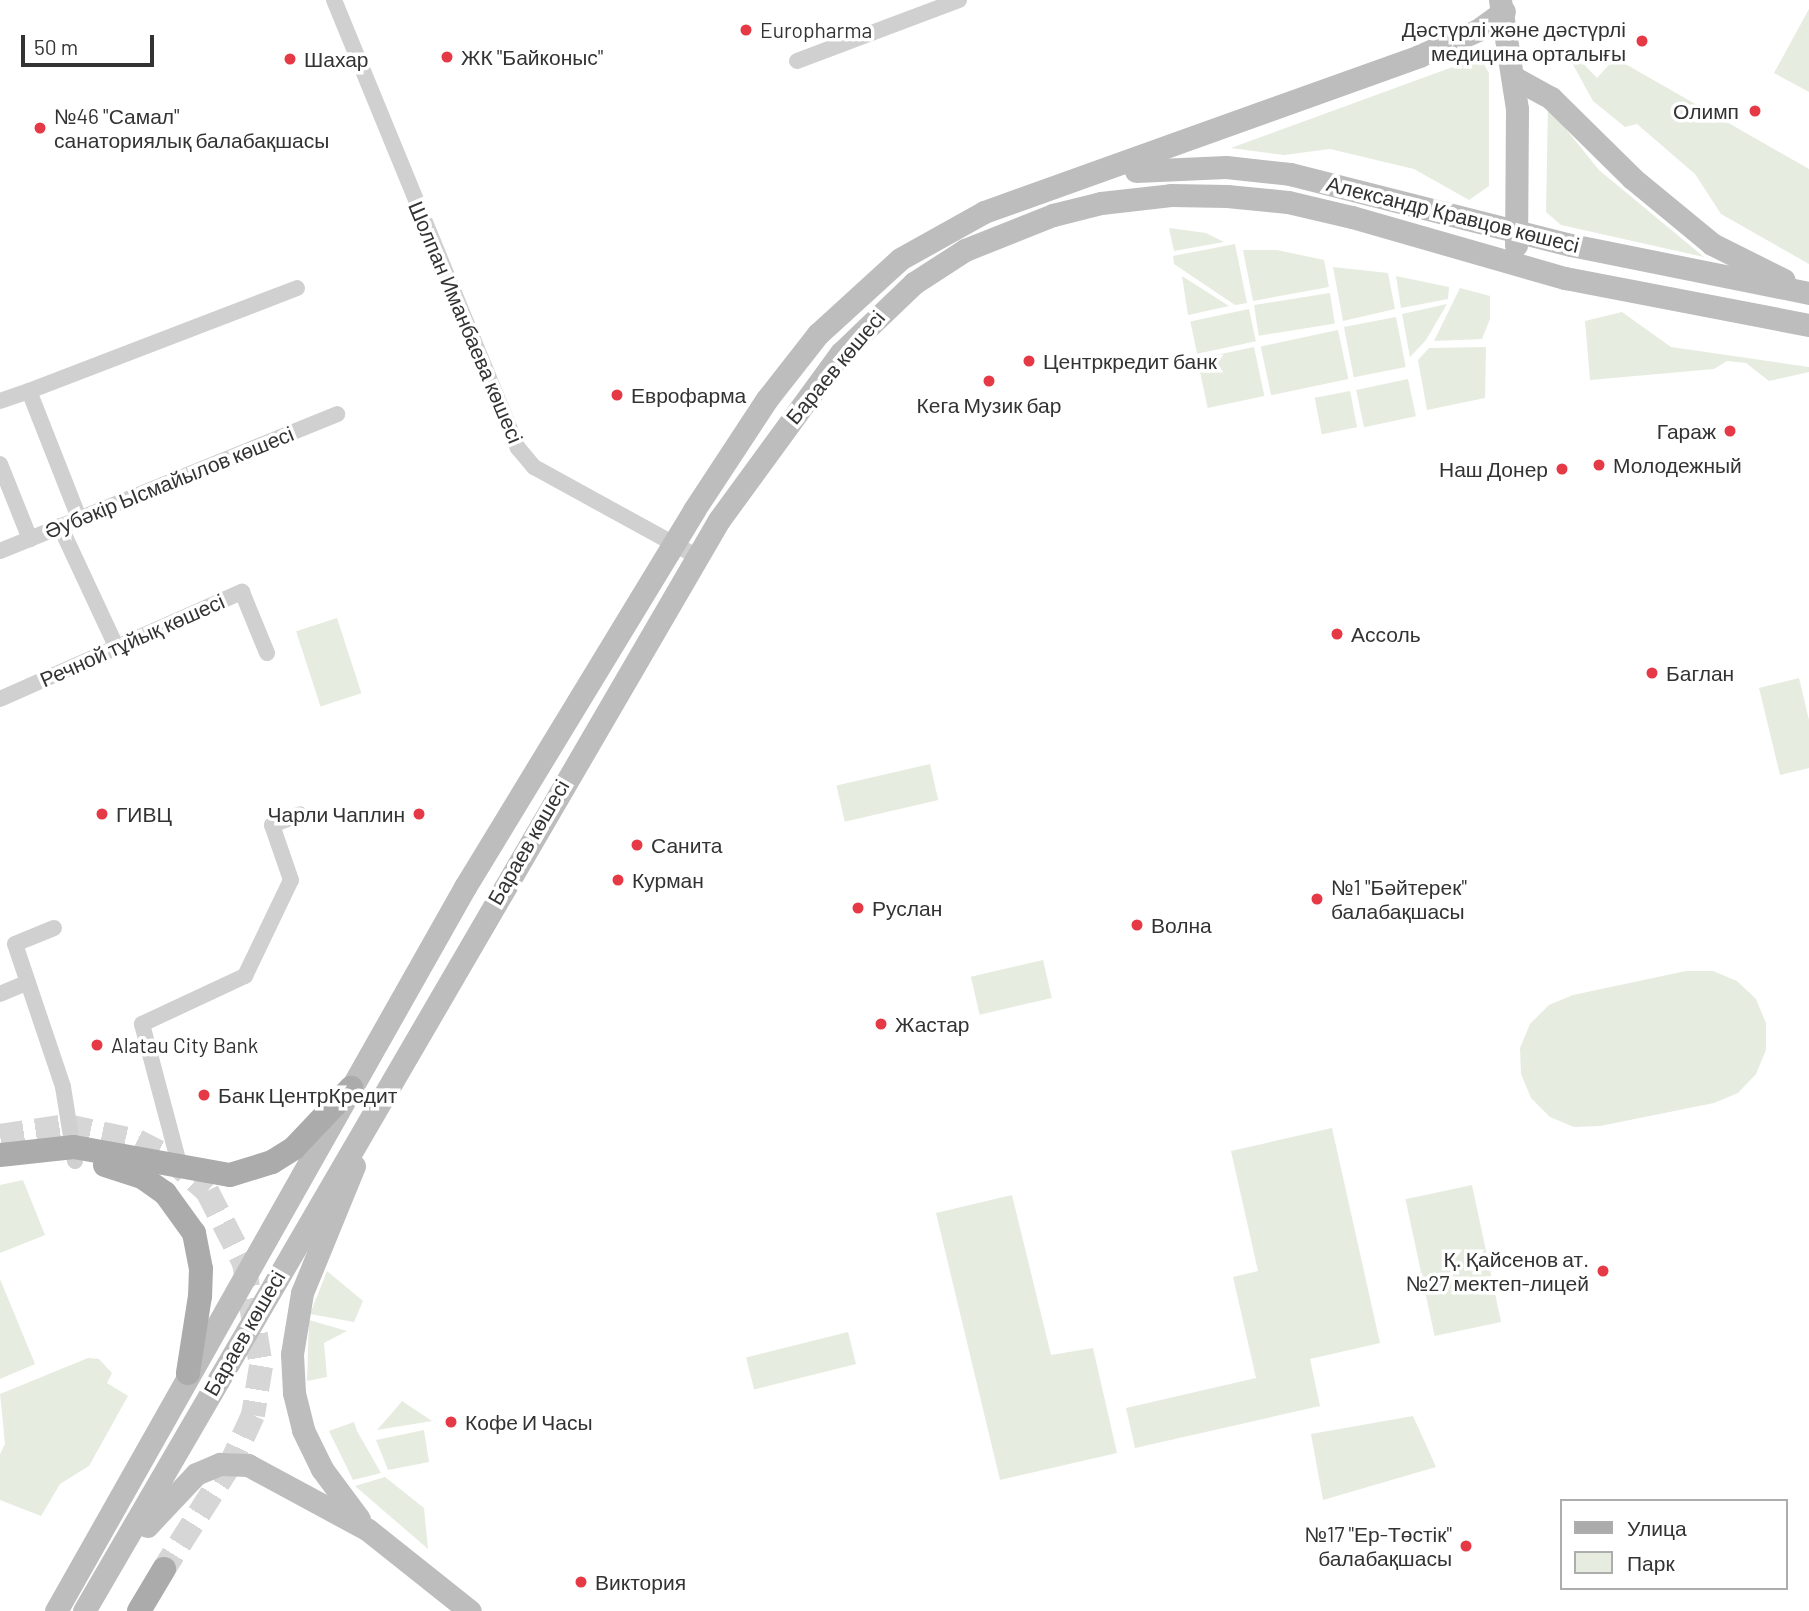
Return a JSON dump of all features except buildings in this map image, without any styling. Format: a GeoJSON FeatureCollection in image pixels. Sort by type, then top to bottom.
{"type":"FeatureCollection","features":[{"type":"Feature","properties":{"kind":"main road"},"geometry":{"type":"LineString","coordinates":[[1502,5],[1513,77],[1518,158],[1516,262]]}},
{"type":"Feature","properties":{"kind":"main road"},"geometry":{"type":"LineString","coordinates":[[1094,176],[1419,57],[1478,30],[1502,5]]}},
{"type":"Feature","properties":{"kind":"main road"},"geometry":{"type":"LineString","coordinates":[[1513,77],[1551,98],[1632,178],[1712,244],[1809,293]]}},
{"type":"Feature","properties":{"kind":"main road","name":"Александр Кравцов көшесі"},"geometry":{"type":"LineString","coordinates":[[1094,176],[1170,167],[1290,174],[1515,230],[1809,293]]}},
{"type":"Feature","properties":{"kind":"main road","name":"Бараев көшесі"},"geometry":{"type":"LineString","coordinates":[[56,1611],[428,951],[675,543],[726,461],[794,362],[876,278],[926,243],[984,212],[1094,176]]}},
{"type":"Feature","properties":{"kind":"main road","name":"Александр Кравцов көшесі"},"geometry":{"type":"LineString","coordinates":[[1101,202],[1171,195],[1288,202],[1516,262],[1565,278],[1809,325]]}},
{"type":"Feature","properties":{"kind":"main road","name":"Бараев көшесі"},"geometry":{"type":"LineString","coordinates":[[86,1607],[454,968],[748,474],[841,353],[904,291],[995,237],[1101,202]]}},
{"type":"Feature","properties":{"kind":"main road"},"geometry":{"type":"LineString","coordinates":[[428,951],[454,968]]}},
{"type":"Feature","properties":{"kind":"main road"},"geometry":{"type":"LineString","coordinates":[[368,1530],[336,1492],[309,1444],[297,1410],[292,1354],[297,1312],[308,1274],[390,1080]]}},
{"type":"Feature","properties":{"kind":"main road"},"geometry":{"type":"LineString","coordinates":[[0,1155],[74,1154],[230,1175],[272,1162],[293,1148],[351,1088]]}},
{"type":"Feature","properties":{"kind":"main road"},"geometry":{"type":"LineString","coordinates":[[0,1170],[74,1154],[142,1177],[165,1193],[186,1218],[201,1269],[188,1373]]}},
{"type":"Feature","properties":{"kind":"main road"},"geometry":{"type":"LineString","coordinates":[[86,1607],[164,1503],[196,1474],[220,1464],[259,1469],[368,1530],[470,1611]]}},
{"type":"Feature","properties":{"kind":"main road"},"geometry":{"type":"LineString","coordinates":[[139,1611],[164,1569]]}},
{"type":"Feature","properties":{"kind":"street","name":"Шолпан Иманбаева көшесі"},"geometry":{"type":"LineString","coordinates":[[334,0],[518,449],[534,467],[698,557]]}},
{"type":"Feature","properties":{"kind":"street"},"geometry":{"type":"LineString","coordinates":[[797,61],[959,0]]}},
{"type":"Feature","properties":{"kind":"street"},"geometry":{"type":"LineString","coordinates":[[0,401],[296,288]]}},
{"type":"Feature","properties":{"kind":"street"},"geometry":{"type":"LineString","coordinates":[[29,391],[79,518]]}},
{"type":"Feature","properties":{"kind":"street","name":"Әубәкір Ысмайылов көшесі"},"geometry":{"type":"LineString","coordinates":[[0,551],[337,415]]}},
{"type":"Feature","properties":{"kind":"street"},"geometry":{"type":"LineString","coordinates":[[726,461],[748,474]]}},
{"type":"Feature","properties":{"kind":"street"},"geometry":{"type":"LineString","coordinates":[[0,464],[30,538]]}},
{"type":"Feature","properties":{"kind":"street"},"geometry":{"type":"LineString","coordinates":[[60,526],[116,646]]}},
{"type":"Feature","properties":{"kind":"street","name":"Речной тұйық көшесі"},"geometry":{"type":"LineString","coordinates":[[0,698],[242,592],[267,653]]}},
{"type":"Feature","properties":{"kind":"street"},"geometry":{"type":"LineString","coordinates":[[180,1167],[142,1024],[245,976],[291,880],[272,825],[300,814]]}},
{"type":"Feature","properties":{"kind":"street"},"geometry":{"type":"LineString","coordinates":[[54,928],[15,944],[63,1087],[74,1154]]}},
{"type":"Feature","properties":{"kind":"street"},"geometry":{"type":"LineString","coordinates":[[0,995],[28,982]]}},
{"type":"Feature","properties":{"kind":"green space"},"geometry":{"type":"Polygon","coordinates":[[[1809,9],[1809,92],[1774,73],[1809,9]]]}},
{"type":"Feature","properties":{"kind":"green space"},"geometry":{"type":"Polygon","coordinates":[[[1576,56],[1597,78],[1615,58],[1809,169],[1809,264],[1721,214],[1695,174],[1637,124],[1625,127],[1593,101],[1571,61],[1576,56]]]}},
{"type":"Feature","properties":{"kind":"green space"},"geometry":{"type":"Polygon","coordinates":[[[1480,57],[1489,73],[1489,186],[1469,200],[1414,169],[1330,149],[1284,155],[1231,148],[1480,57]]]}},
{"type":"Feature","properties":{"kind":"green space"},"geometry":{"type":"Polygon","coordinates":[[[1548,107],[1599,170],[1704,257],[1561,225],[1546,212],[1548,107]]]}},
{"type":"Feature","properties":{"kind":"green space"},"geometry":{"type":"Polygon","coordinates":[[[1169,228],[1206,233],[1224,242],[1174,251],[1169,228]]]}},
{"type":"Feature","properties":{"kind":"green space"},"geometry":{"type":"Polygon","coordinates":[[[1235,244],[1247,303],[1235,305],[1174,264],[1173,256],[1235,244]]]}},
{"type":"Feature","properties":{"kind":"green space"},"geometry":{"type":"Polygon","coordinates":[[[1243,250],[1277,250],[1324,260],[1329,287],[1253,301],[1243,250]]]}},
{"type":"Feature","properties":{"kind":"green space"},"geometry":{"type":"Polygon","coordinates":[[[1333,267],[1388,273],[1395,309],[1343,321],[1333,267]]]}},
{"type":"Feature","properties":{"kind":"green space"},"geometry":{"type":"Polygon","coordinates":[[[1182,276],[1229,306],[1188,315],[1182,276]]]}},
{"type":"Feature","properties":{"kind":"green space"},"geometry":{"type":"Polygon","coordinates":[[[1396,276],[1449,287],[1448,299],[1401,308],[1396,276]]]}},
{"type":"Feature","properties":{"kind":"green space"},"geometry":{"type":"Polygon","coordinates":[[[1460,288],[1490,296],[1490,319],[1482,339],[1434,341],[1460,288]]]}},
{"type":"Feature","properties":{"kind":"green space"},"geometry":{"type":"Polygon","coordinates":[[[1330,293],[1335,324],[1259,336],[1254,305],[1330,293]]]}},
{"type":"Feature","properties":{"kind":"green space"},"geometry":{"type":"Polygon","coordinates":[[[1447,304],[1426,340],[1410,357],[1402,314],[1447,304]]]}},
{"type":"Feature","properties":{"kind":"green space"},"geometry":{"type":"Polygon","coordinates":[[[1249,309],[1256,341],[1197,354],[1190,321],[1249,309]]]}},
{"type":"Feature","properties":{"kind":"green space"},"geometry":{"type":"Polygon","coordinates":[[[1622,312],[1671,347],[1809,367],[1809,372],[1769,381],[1746,363],[1727,361],[1714,369],[1590,380],[1585,321],[1622,312]]]}},
{"type":"Feature","properties":{"kind":"green space"},"geometry":{"type":"Polygon","coordinates":[[[1396,317],[1406,367],[1354,377],[1344,327],[1396,317]]]}},
{"type":"Feature","properties":{"kind":"green space"},"geometry":{"type":"Polygon","coordinates":[[[1338,330],[1348,379],[1271,395],[1261,346],[1338,330]]]}},
{"type":"Feature","properties":{"kind":"green space"},"geometry":{"type":"Polygon","coordinates":[[[1254,347],[1264,396],[1208,408],[1197,359],[1254,347]]]}},
{"type":"Feature","properties":{"kind":"green space"},"geometry":{"type":"Polygon","coordinates":[[[1486,347],[1485,398],[1427,410],[1418,360],[1429,348],[1486,347]]]}},
{"type":"Feature","properties":{"kind":"green space"},"geometry":{"type":"Polygon","coordinates":[[[1408,379],[1416,416],[1364,427],[1356,390],[1408,379]]]}},
{"type":"Feature","properties":{"kind":"green space"},"geometry":{"type":"Polygon","coordinates":[[[1350,391],[1357,427],[1322,434],[1315,398],[1350,391]]]}},
{"type":"Feature","properties":{"kind":"green space"},"geometry":{"type":"Polygon","coordinates":[[[337,618],[361,693],[321,706],[296,631],[337,618]]]}},
{"type":"Feature","properties":{"kind":"green space"},"geometry":{"type":"Polygon","coordinates":[[[1799,678],[1809,720],[1809,768],[1780,775],[1759,688],[1799,678]]]}},
{"type":"Feature","properties":{"kind":"green space"},"geometry":{"type":"Polygon","coordinates":[[[930,764],[938,800],[845,822],[836,786],[930,764]]]}},
{"type":"Feature","properties":{"kind":"green space"},"geometry":{"type":"Polygon","coordinates":[[[1043,960],[1052,998],[980,1015],[971,977],[1043,960]]]}},
{"type":"Feature","properties":{"kind":"green space"},"geometry":{"type":"Polygon","coordinates":[[[1686,971],[1713,971],[1737,981],[1756,999],[1766,1023],[1766,1050],[1756,1074],[1738,1093],[1714,1103],[1600,1126],[1574,1127],[1550,1117],[1531,1098],[1521,1074],[1520,1048],[1530,1024],[1549,1005],[1573,995],[1686,971]]]}},
{"type":"Feature","properties":{"kind":"green space"},"geometry":{"type":"Polygon","coordinates":[[[1332,1128],[1380,1343],[1310,1359],[1320,1406],[1135,1448],[1126,1408],[1256,1378],[1233,1277],[1258,1271],[1231,1151],[1332,1128]]]}},
{"type":"Feature","properties":{"kind":"green space"},"geometry":{"type":"Polygon","coordinates":[[[23,1180],[45,1235],[0,1253],[0,1185],[23,1180]]]}},
{"type":"Feature","properties":{"kind":"green space"},"geometry":{"type":"Polygon","coordinates":[[[1472,1185],[1501,1322],[1435,1336],[1405,1199],[1472,1185]]]}},
{"type":"Feature","properties":{"kind":"green space"},"geometry":{"type":"Polygon","coordinates":[[[1012,1195],[1051,1355],[1093,1348],[1117,1453],[1000,1480],[936,1213],[1012,1195]]]}},
{"type":"Feature","properties":{"kind":"green space"},"geometry":{"type":"Polygon","coordinates":[[[327,1271],[363,1301],[354,1322],[310,1314],[327,1271]]]}},
{"type":"Feature","properties":{"kind":"green space"},"geometry":{"type":"Polygon","coordinates":[[[0,1279],[35,1364],[0,1379],[0,1279]]]}},
{"type":"Feature","properties":{"kind":"green space"},"geometry":{"type":"Polygon","coordinates":[[[309,1320],[347,1331],[324,1343],[327,1377],[307,1381],[309,1320]]]}},
{"type":"Feature","properties":{"kind":"green space"},"geometry":{"type":"Polygon","coordinates":[[[848,1332],[856,1364],[754,1389],[746,1357],[848,1332]]]}},
{"type":"Feature","properties":{"kind":"green space"},"geometry":{"type":"Polygon","coordinates":[[[88,1358],[99,1359],[112,1373],[107,1383],[128,1396],[89,1466],[60,1484],[41,1516],[0,1500],[0,1454],[5,1444],[0,1394],[88,1358]]]}},
{"type":"Feature","properties":{"kind":"green space"},"geometry":{"type":"Polygon","coordinates":[[[402,1401],[432,1421],[377,1430],[392,1413],[402,1401]]]}},
{"type":"Feature","properties":{"kind":"green space"},"geometry":{"type":"Polygon","coordinates":[[[1413,1416],[1436,1467],[1323,1500],[1311,1434],[1413,1416]]]}},
{"type":"Feature","properties":{"kind":"green space"},"geometry":{"type":"Polygon","coordinates":[[[354,1422],[381,1473],[353,1480],[329,1431],[354,1422]]]}},
{"type":"Feature","properties":{"kind":"green space"},"geometry":{"type":"Polygon","coordinates":[[[424,1430],[429,1462],[388,1470],[376,1440],[424,1430]]]}},
{"type":"Feature","properties":{"kind":"green space"},"geometry":{"type":"Polygon","coordinates":[[[385,1477],[424,1508],[428,1549],[355,1486],[385,1477]]]}},
{"type":"Feature","properties":{"kind":"tunnel"},"geometry":{"type":"LineString","coordinates":[[0,1136],[67,1126],[137,1141],[168,1157],[207,1191],[244,1263],[261,1366],[253,1415],[231,1463],[164,1569]]}},
{"type":"Feature","properties":{"kind":"place","name":"Europharma"},"geometry":{"type":"Point","coordinates":[746,30]}},
{"type":"Feature","properties":{"kind":"place","name":"Дәстүрлі және дәстүрлі медицина орталығы"},"geometry":{"type":"Point","coordinates":[1642,41]}},
{"type":"Feature","properties":{"kind":"place","name":"ЖК \"Байконыс\""},"geometry":{"type":"Point","coordinates":[447,57]}},
{"type":"Feature","properties":{"kind":"place","name":"Шахар"},"geometry":{"type":"Point","coordinates":[290,59]}},
{"type":"Feature","properties":{"kind":"place","name":"Олимп"},"geometry":{"type":"Point","coordinates":[1755,111]}},
{"type":"Feature","properties":{"kind":"place","name":"№46 \"Самал\" санаториялық балабақшасы"},"geometry":{"type":"Point","coordinates":[40,128]}},
{"type":"Feature","properties":{"kind":"place","name":"Центркредит банк"},"geometry":{"type":"Point","coordinates":[1029,361]}},
{"type":"Feature","properties":{"kind":"place","name":"Кега Музик бар"},"geometry":{"type":"Point","coordinates":[989,381]}},
{"type":"Feature","properties":{"kind":"place","name":"Еврофарма"},"geometry":{"type":"Point","coordinates":[617,395]}},
{"type":"Feature","properties":{"kind":"place","name":"Гараж"},"geometry":{"type":"Point","coordinates":[1730,431]}},
{"type":"Feature","properties":{"kind":"place","name":"Молодежный"},"geometry":{"type":"Point","coordinates":[1599,465]}},
{"type":"Feature","properties":{"kind":"place","name":"Наш Донер"},"geometry":{"type":"Point","coordinates":[1562,469]}},
{"type":"Feature","properties":{"kind":"place","name":"Ассоль"},"geometry":{"type":"Point","coordinates":[1337,634]}},
{"type":"Feature","properties":{"kind":"place","name":"Баглан"},"geometry":{"type":"Point","coordinates":[1652,673]}},
{"type":"Feature","properties":{"kind":"place","name":"ГИВЦ"},"geometry":{"type":"Point","coordinates":[102,814]}},
{"type":"Feature","properties":{"kind":"place","name":"Чарли Чаплин"},"geometry":{"type":"Point","coordinates":[419,814]}},
{"type":"Feature","properties":{"kind":"place","name":"Санита"},"geometry":{"type":"Point","coordinates":[637,845]}},
{"type":"Feature","properties":{"kind":"place","name":"Курман"},"geometry":{"type":"Point","coordinates":[618,880]}},
{"type":"Feature","properties":{"kind":"place","name":"№1 \"Бәйтерек\" балабақшасы"},"geometry":{"type":"Point","coordinates":[1317,899]}},
{"type":"Feature","properties":{"kind":"place","name":"Руслан"},"geometry":{"type":"Point","coordinates":[858,908]}},
{"type":"Feature","properties":{"kind":"place","name":"Волна"},"geometry":{"type":"Point","coordinates":[1137,925]}},
{"type":"Feature","properties":{"kind":"place","name":"Жастар"},"geometry":{"type":"Point","coordinates":[881,1024]}},
{"type":"Feature","properties":{"kind":"place","name":"Alatau City Bank"},"geometry":{"type":"Point","coordinates":[97,1045]}},
{"type":"Feature","properties":{"kind":"place","name":"Банк ЦентрКредит"},"geometry":{"type":"Point","coordinates":[204,1095]}},
{"type":"Feature","properties":{"kind":"place","name":"Қ. Қайсенов ат. №27 мектеп-лицей"},"geometry":{"type":"Point","coordinates":[1603,1271]}},
{"type":"Feature","properties":{"kind":"place","name":"Кофе И Часы"},"geometry":{"type":"Point","coordinates":[451,1422]}},
{"type":"Feature","properties":{"kind":"place","name":"№17 \"Ер-Төстік\" балабақшасы"},"geometry":{"type":"Point","coordinates":[1466,1546]}},
{"type":"Feature","properties":{"kind":"place","name":"Виктория"},"geometry":{"type":"Point","coordinates":[581,1582]}}]}
